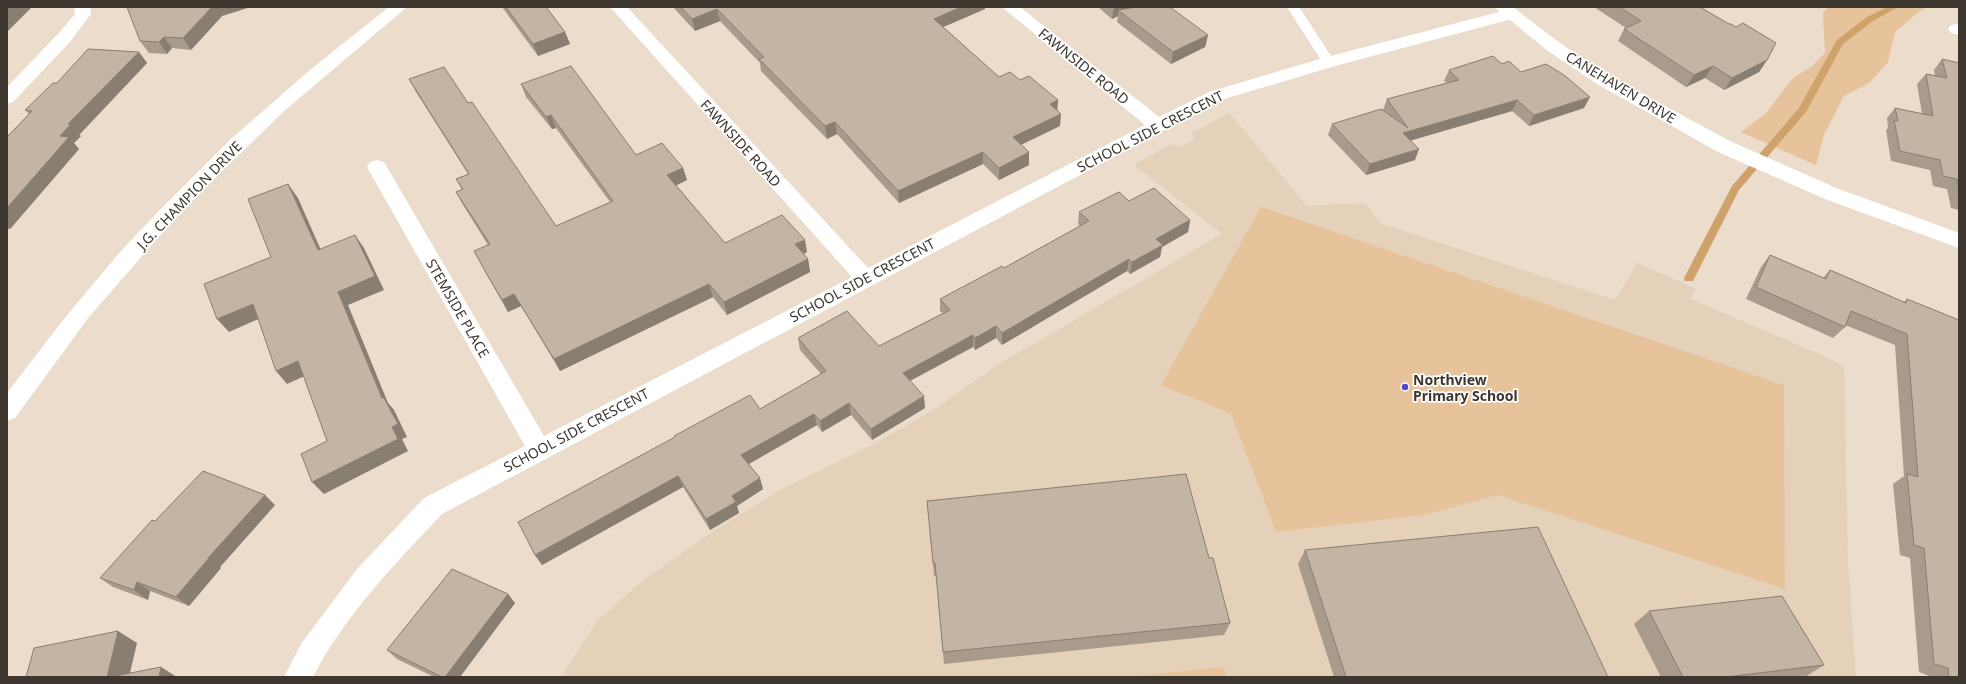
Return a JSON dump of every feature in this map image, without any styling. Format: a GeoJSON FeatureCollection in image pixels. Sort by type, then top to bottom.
{"type":"FeatureCollection","features":[{"type":"Feature","properties":{"kind":"street"},"geometry":{"type":"LineString","coordinates":[[7,98],[63,39],[83,14],[82,7]]}},
{"type":"Feature","properties":{"kind":"street","name":"J.G. CHAMPION DRIVE"},"geometry":{"type":"LineString","coordinates":[[7,411],[92,298],[175,205],[263,120],[347,48],[399,7]]}},
{"type":"Feature","properties":{"kind":"street","name":"FAWNSIDE ROAD"},"geometry":{"type":"LineString","coordinates":[[618,7],[865,278]]}},
{"type":"Feature","properties":{"kind":"street","name":"FAWNSIDE ROAD"},"geometry":{"type":"LineString","coordinates":[[1010,7],[1158,126]]}},
{"type":"Feature","properties":{"kind":"street","name":"SCHOOL SIDE CRESCENT"},"geometry":{"type":"LineString","coordinates":[[298,677],[311,652],[366,577],[433,506],[865,278],[1215,96],[1506,10]]}},
{"type":"Feature","properties":{"kind":"street","name":"CANEHAVEN DRIVE"},"geometry":{"type":"LineString","coordinates":[[1506,10],[1554,47],[1603,80],[1725,147],[1832,194],[1959,241]]}},
{"type":"Feature","properties":{"kind":"street","name":"STEMSIDE PLACE"},"geometry":{"type":"LineString","coordinates":[[377,167],[539,449]]}},
{"type":"Feature","properties":{"kind":"lane"},"geometry":{"type":"LineString","coordinates":[[1293,7],[1329,62]]}},
{"type":"Feature","properties":{"kind":"shaded area"},"geometry":{"type":"Polygon","coordinates":[[[1828,7],[1928,7],[1920,11],[1895,32],[1888,62],[1869,83],[1844,96],[1824,135],[1816,165],[1741,132],[1766,113],[1793,78],[1811,67],[1825,53],[1823,13],[1828,7]]]}},
{"type":"Feature","properties":{"kind":"shaded area","name":"Northview Primary School"},"geometry":{"type":"Polygon","coordinates":[[[1229,113],[1307,206],[1365,203],[1382,224],[1615,300],[1637,263],[1696,289],[1690,299],[1822,355],[1844,367],[1848,559],[1856,677],[561,677],[597,621],[642,581],[715,530],[780,490],[876,443],[938,407],[994,367],[1222,234],[1134,165],[1170,144],[1179,147],[1195,140],[1192,133],[1229,113]]]}},
{"type":"Feature","properties":{"kind":"shaded area"},"geometry":{"type":"Polygon","coordinates":[[[1261,207],[1784,385],[1785,589],[1498,495],[1423,515],[1276,532],[1231,414],[1161,385],[1261,207]]]}},
{"type":"Feature","properties":{"kind":"shaded area"},"geometry":{"type":"Polygon","coordinates":[[[1224,667],[1227,677],[1126,677],[1224,667]]]}},
{"type":"Feature","properties":{"kind":"building"},"geometry":{"type":"Polygon","coordinates":[[[127,7],[212,7],[183,38],[164,37],[159,42],[140,41],[127,7]]]}},
{"type":"Feature","properties":{"kind":"building"},"geometry":{"type":"Polygon","coordinates":[[[506,7],[546,7],[565,32],[533,44],[506,7]]]}},
{"type":"Feature","properties":{"kind":"building"},"geometry":{"type":"Polygon","coordinates":[[[681,7],[961,7],[934,19],[999,77],[1010,72],[1020,80],[1029,76],[1058,100],[1050,104],[1061,114],[1013,137],[1029,152],[999,168],[983,152],[898,191],[835,122],[825,126],[759,59],[764,57],[717,9],[692,19],[681,7]]]}},
{"type":"Feature","properties":{"kind":"building"},"geometry":{"type":"Polygon","coordinates":[[[1136,7],[1170,7],[1208,35],[1173,52],[1118,10],[1136,7]]]}},
{"type":"Feature","properties":{"kind":"building"},"geometry":{"type":"Polygon","coordinates":[[[1620,7],[1700,7],[1736,27],[1743,23],[1776,43],[1767,60],[1732,78],[1713,66],[1694,75],[1624,29],[1641,21],[1620,7]]]}},
{"type":"Feature","properties":{"kind":"building"},"geometry":{"type":"Polygon","coordinates":[[[88,49],[139,52],[68,124],[71,124],[60,136],[69,137],[7,208],[7,137],[32,111],[25,110],[53,83],[57,83],[88,49]]]}},
{"type":"Feature","properties":{"kind":"building"},"geometry":{"type":"Polygon","coordinates":[[[1493,56],[1502,64],[1509,61],[1521,72],[1546,64],[1564,75],[1590,97],[1534,115],[1517,100],[1403,133],[1419,149],[1370,164],[1332,124],[1381,109],[1408,128],[1387,99],[1459,80],[1449,70],[1493,56]]]}},
{"type":"Feature","properties":{"kind":"building"},"geometry":{"type":"Polygon","coordinates":[[[1942,59],[1959,63],[1959,190],[1957,179],[1943,176],[1940,160],[1900,151],[1894,120],[1898,121],[1895,108],[1933,116],[1926,74],[1947,78],[1942,59]]]}},
{"type":"Feature","properties":{"kind":"building"},"geometry":{"type":"Polygon","coordinates":[[[571,66],[636,155],[662,143],[683,168],[667,175],[725,243],[782,215],[805,240],[795,244],[808,259],[724,302],[709,284],[554,359],[514,294],[502,300],[474,251],[490,244],[456,192],[463,189],[456,179],[469,174],[409,79],[444,67],[468,103],[472,102],[556,226],[613,201],[551,115],[546,117],[521,84],[571,66]]]}},
{"type":"Feature","properties":{"kind":"building"},"geometry":{"type":"Polygon","coordinates":[[[288,184],[318,250],[355,235],[375,276],[338,292],[382,398],[384,398],[398,424],[392,427],[398,439],[312,482],[301,454],[327,441],[298,361],[276,371],[253,304],[217,319],[204,284],[271,257],[248,199],[288,184]]]}},
{"type":"Feature","properties":{"kind":"building"},"geometry":{"type":"Polygon","coordinates":[[[1154,188],[1190,220],[1156,239],[1163,245],[1132,262],[1129,259],[1002,333],[996,326],[975,338],[973,335],[903,373],[924,396],[871,429],[849,403],[820,421],[814,414],[741,455],[760,478],[732,496],[736,502],[706,519],[678,476],[535,555],[518,522],[750,395],[760,409],[826,371],[798,338],[847,311],[879,346],[950,310],[940,299],[1002,266],[1004,268],[1089,221],[1079,212],[1119,192],[1129,201],[1154,188]]]}},
{"type":"Feature","properties":{"kind":"building"},"geometry":{"type":"Polygon","coordinates":[[[1770,255],[1826,279],[1830,270],[1906,303],[1907,299],[1959,320],[1959,677],[1949,677],[1948,668],[1934,664],[1924,548],[1914,545],[1907,474],[1918,477],[1907,334],[1851,311],[1845,327],[1756,287],[1770,255]]]}},
{"type":"Feature","properties":{"kind":"building"},"geometry":{"type":"Polygon","coordinates":[[[203,471],[265,495],[208,558],[176,597],[137,582],[134,590],[100,578],[152,520],[155,521],[203,471]]]}},
{"type":"Feature","properties":{"kind":"building"},"geometry":{"type":"Polygon","coordinates":[[[1186,474],[1209,558],[1213,558],[1230,623],[943,652],[935,563],[933,563],[927,501],[1186,474]]]}},
{"type":"Feature","properties":{"kind":"building"},"geometry":{"type":"Polygon","coordinates":[[[1538,527],[1608,677],[1346,677],[1305,550],[1538,527]]]}},
{"type":"Feature","properties":{"kind":"building"},"geometry":{"type":"Polygon","coordinates":[[[452,569],[508,594],[445,677],[442,677],[387,650],[452,569]]]}},
{"type":"Feature","properties":{"kind":"building"},"geometry":{"type":"Polygon","coordinates":[[[1782,596],[1824,665],[1726,677],[1683,677],[1649,611],[1782,596]]]}},
{"type":"Feature","properties":{"kind":"building"},"geometry":{"type":"Polygon","coordinates":[[[118,631],[107,677],[26,677],[34,648],[118,631]]]}},
{"type":"Feature","properties":{"kind":"building"},"geometry":{"type":"Polygon","coordinates":[[[161,667],[159,677],[110,677],[161,667]]]}},
{"type":"Feature","properties":{"kind":"waterway"},"geometry":{"type":"LineString","coordinates":[[1689,278],[1735,188],[1803,110],[1840,42],[1870,19],[1894,7]]}},
{"type":"Feature","properties":{"kind":"place","name":"Northview Primary School"},"geometry":{"type":"Point","coordinates":[1405,387]}}]}
